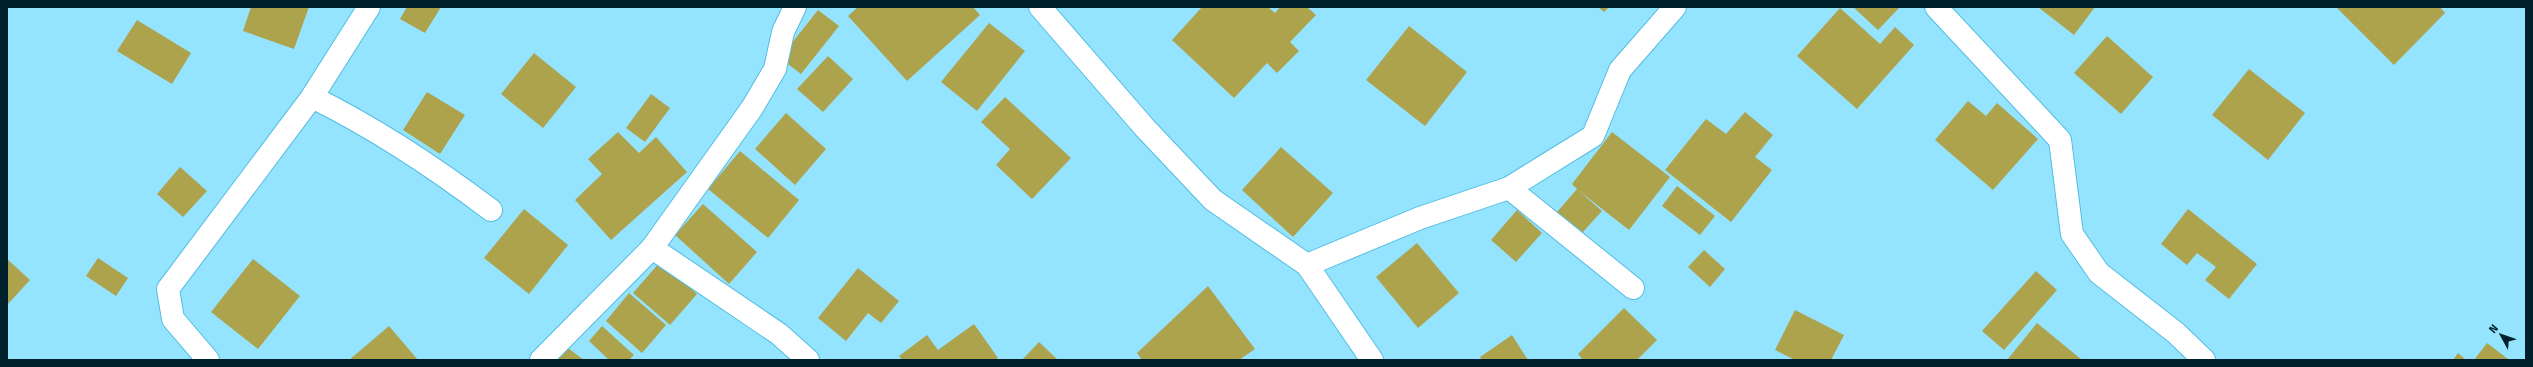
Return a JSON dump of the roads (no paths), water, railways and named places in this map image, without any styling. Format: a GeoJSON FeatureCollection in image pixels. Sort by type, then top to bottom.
{"type":"FeatureCollection","features":[{"type":"Feature","properties":{"kind":"street"},"geometry":{"type":"LineString","coordinates":[[208,360],[173,319],[168,289],[312,97],[369,7]]}},
{"type":"Feature","properties":{"kind":"street"},"geometry":{"type":"LineString","coordinates":[[541,360],[652,248],[752,108],[775,69],[784,32],[795,7]]}},
{"type":"Feature","properties":{"kind":"street"},"geometry":{"type":"LineString","coordinates":[[1040,7],[1145,128],[1213,200],[1307,265],[1372,360]]}},
{"type":"Feature","properties":{"kind":"street"},"geometry":{"type":"LineString","coordinates":[[1307,265],[1420,218],[1509,188],[1593,136],[1620,70],[1675,7]]}},
{"type":"Feature","properties":{"kind":"street"},"geometry":{"type":"LineString","coordinates":[[1936,7],[2060,140],[2072,234],[2099,273],[2176,333],[2204,360]]}},
{"type":"Feature","properties":{"kind":"street"},"geometry":{"type":"LineString","coordinates":[[312,97],[359,120],[454,182],[491,210]]}},
{"type":"Feature","properties":{"kind":"street"},"geometry":{"type":"LineString","coordinates":[[1509,188],[1633,288]]}},
{"type":"Feature","properties":{"kind":"street"},"geometry":{"type":"LineString","coordinates":[[652,248],[779,334],[808,360]]}}]}
